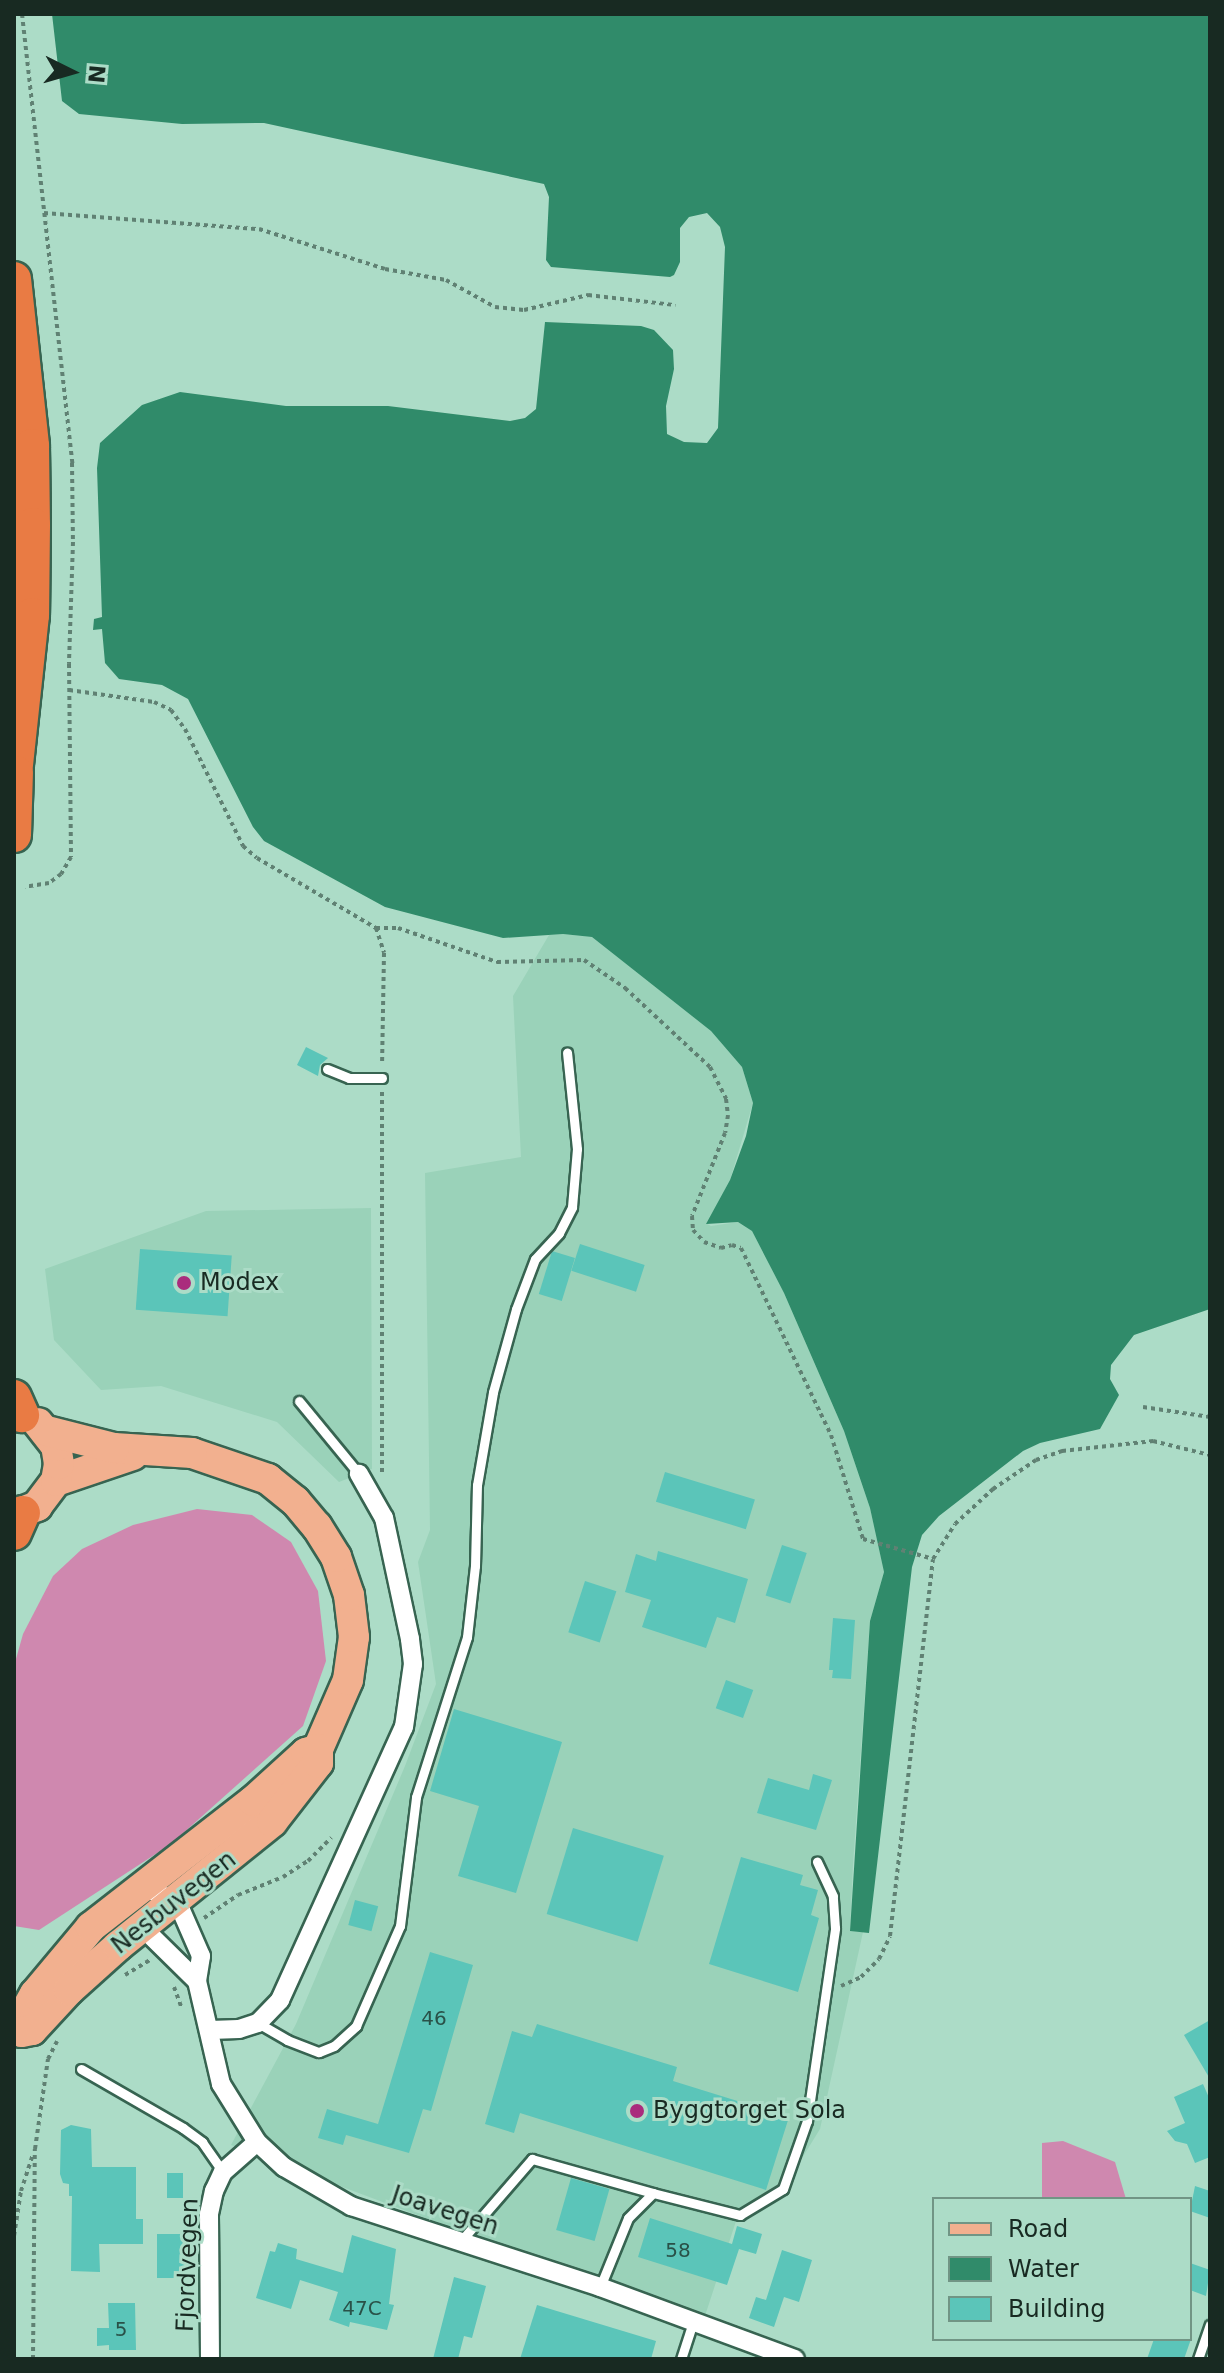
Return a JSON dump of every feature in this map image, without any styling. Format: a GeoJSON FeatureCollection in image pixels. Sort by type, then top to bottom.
{"type":"FeatureCollection","features":[{"type":"Feature","properties":{"kind":"highway"},"geometry":{"type":"LineString","coordinates":[[14,279],[32,446],[33,525],[32,615],[15,778],[14,835]]}},
{"type":"Feature","properties":{"kind":"main road"},"geometry":{"type":"LineString","coordinates":[[24,1414],[102,1446],[155,1451]]}},
{"type":"Feature","properties":{"kind":"main road"},"geometry":{"type":"LineString","coordinates":[[17,1520],[49,1495],[56,1481],[57,1455],[24,1414]]}},
{"type":"Feature","properties":{"kind":"main road"},"geometry":{"type":"LineString","coordinates":[[56,1481],[114,1459],[155,1451]]}},
{"type":"Feature","properties":{"kind":"main road","name":"Nesbuvegen"},"geometry":{"type":"LineString","coordinates":[[17,2037],[32,2030],[69,1990],[142,1927],[187,1912],[282,1812],[318,1763],[318,1749],[348,1680],[354,1637],[349,1595],[336,1557],[317,1527],[295,1501],[268,1479],[192,1453],[155,1451]]}},
{"type":"Feature","properties":{"kind":"main road"},"geometry":{"type":"LineString","coordinates":[[17,2037],[21,2019],[50,1973],[91,1927],[253,1801],[306,1753],[318,1749]]}},
{"type":"Feature","properties":{"kind":"street"},"geometry":{"type":"LineString","coordinates":[[210,2030],[239,2029],[258,2023],[280,2000],[404,1727],[413,1664],[384,1518],[359,1474]]}},
{"type":"Feature","properties":{"kind":"street"},"geometry":{"type":"LineString","coordinates":[[187,1912],[142,1887],[142,1927],[197,1981]]}},
{"type":"Feature","properties":{"kind":"street","name":"Joavegen"},"geometry":{"type":"LineString","coordinates":[[187,1912],[201,1956],[197,1981],[221,2084],[257,2142],[304,2181],[351,2206],[600,2287],[795,2359]]}},
{"type":"Feature","properties":{"kind":"street","name":"Fjordvegen"},"geometry":{"type":"LineString","coordinates":[[210,2359],[209,2214],[214,2191],[223,2172],[257,2142]]}},
{"type":"Feature","properties":{"kind":"lane"},"geometry":{"type":"LineString","coordinates":[[258,2023],[287,2040],[319,2052],[334,2046],[356,2026],[400,1926],[416,1797],[467,1637],[475,1566],[477,1485],[493,1392],[516,1309],[535,1259],[559,1233],[572,1207],[577,1149],[567,1053]]}},
{"type":"Feature","properties":{"kind":"lane"},"geometry":{"type":"LineString","coordinates":[[327,1069],[349,1078],[382,1078]]}},
{"type":"Feature","properties":{"kind":"lane"},"geometry":{"type":"LineString","coordinates":[[299,1401],[359,1474]]}},
{"type":"Feature","properties":{"kind":"lane"},"geometry":{"type":"LineString","coordinates":[[460,2242],[532,2159],[740,2215],[783,2189],[807,2121],[835,1928],[833,1896],[817,1861]]}},
{"type":"Feature","properties":{"kind":"lane"},"geometry":{"type":"LineString","coordinates":[[81,2069],[183,2128],[202,2142],[223,2172]]}},
{"type":"Feature","properties":{"kind":"lane"},"geometry":{"type":"LineString","coordinates":[[600,2287],[628,2218],[653,2193]]}},
{"type":"Feature","properties":{"kind":"lane"},"geometry":{"type":"LineString","coordinates":[[681,2359],[693,2321]]}},
{"type":"Feature","properties":{"kind":"lane"},"geometry":{"type":"LineString","coordinates":[[1198,2359],[1210,2325]]}},
{"type":"Feature","properties":{"kind":"path"},"geometry":{"type":"LineString","coordinates":[[22,14],[72,463],[69,690],[71,857],[61,874],[49,883],[25,887]]}},
{"type":"Feature","properties":{"kind":"path"},"geometry":{"type":"LineString","coordinates":[[44,213],[259,229],[385,269],[446,280],[495,307],[524,310],[588,295],[675,305]]}},
{"type":"Feature","properties":{"kind":"path"},"geometry":{"type":"LineString","coordinates":[[69,690],[154,702],[171,710],[185,729],[243,846],[257,858],[376,928],[398,928],[497,962],[584,960],[625,988],[710,1067],[726,1099],[728,1115],[725,1133],[692,1216],[693,1230],[704,1242],[721,1248],[732,1245],[741,1248],[831,1435],[863,1539],[933,1559]]}},
{"type":"Feature","properties":{"kind":"path"},"geometry":{"type":"LineString","coordinates":[[376,928],[384,953],[384,1518]]}},
{"type":"Feature","properties":{"kind":"path"},"geometry":{"type":"LineString","coordinates":[[1143,1407],[1210,1417]]}},
{"type":"Feature","properties":{"kind":"path"},"geometry":{"type":"LineString","coordinates":[[825,1994],[861,1977],[879,1959],[890,1936],[933,1559],[940,1543],[964,1515],[993,1489],[1036,1460],[1062,1451],[1153,1441],[1210,1455]]}},
{"type":"Feature","properties":{"kind":"path"},"geometry":{"type":"LineString","coordinates":[[187,1912],[283,1877],[308,1861],[332,1838],[338,1824]]}},
{"type":"Feature","properties":{"kind":"path"},"geometry":{"type":"LineString","coordinates":[[119,1979],[153,1958]]}},
{"type":"Feature","properties":{"kind":"path"},"geometry":{"type":"LineString","coordinates":[[33,2359],[35,2149],[48,2059],[62,2032]]}},
{"type":"Feature","properties":{"kind":"path"},"geometry":{"type":"LineString","coordinates":[[14,2236],[21,2191],[35,2149]]}},
{"type":"Feature","properties":{"kind":"shaded area"},"geometry":{"type":"Polygon","coordinates":[[[549,935],[592,937],[711,1031],[742,1067],[753,1103],[730,1180],[707,1224],[738,1222],[752,1231],[784,1293],[844,1431],[870,1508],[884,1572],[870,1621],[853,1865],[850,1931],[863,1932],[820,2129],[788,2181],[738,2215],[703,2322],[231,2145],[296,2024],[405,1766],[436,1684],[418,1562],[430,1530],[425,1173],[521,1157],[513,996],[549,935]]]}},
{"type":"Feature","properties":{"kind":"shaded area"},"geometry":{"type":"Polygon","coordinates":[[[371,1208],[372,1469],[339,1482],[277,1422],[161,1386],[101,1390],[54,1340],[45,1269],[206,1211],[371,1208]]]}},
{"type":"Feature","properties":{"kind":"shaded area"},"geometry":{"type":"Polygon","coordinates":[[[197,1509],[252,1515],[291,1542],[318,1591],[326,1661],[303,1726],[171,1844],[39,1930],[14,1926],[14,1666],[23,1634],[53,1576],[82,1549],[133,1525],[197,1509]]]}},
{"type":"Feature","properties":{"kind":"shaded area"},"geometry":{"type":"Polygon","coordinates":[[[1063,2141],[1115,2162],[1125,2197],[1042,2197],[1042,2143],[1063,2141]]]}},
{"type":"Feature","properties":{"kind":"water"},"geometry":{"type":"Polygon","coordinates":[[[52,14],[1210,14],[1210,1309],[1134,1335],[1111,1365],[1110,1379],[1119,1395],[1100,1429],[1040,1443],[1023,1451],[939,1516],[922,1535],[912,1567],[869,1933],[850,1931],[870,1621],[884,1572],[870,1508],[844,1431],[784,1293],[752,1231],[738,1222],[706,1224],[730,1180],[746,1136],[753,1103],[742,1067],[711,1031],[592,937],[563,934],[503,938],[385,907],[264,841],[253,827],[188,699],[162,685],[119,679],[105,663],[102,629],[93,630],[94,619],[102,617],[97,468],[100,443],[142,405],[180,392],[286,406],[388,406],[510,421],[525,418],[536,409],[545,322],[641,326],[654,330],[673,350],[674,369],[666,406],[667,434],[684,442],[707,443],[718,428],[725,247],[720,227],[707,213],[689,217],[680,228],[680,262],[670,277],[551,267],[546,260],[549,197],[544,184],[264,123],[182,124],[79,114],[62,101],[52,14]]]}},
{"type":"Feature","properties":{"kind":"building"},"geometry":{"type":"Polygon","coordinates":[[[306,1047],[328,1058],[320,1065],[318,1076],[297,1065],[306,1047]]]}},
{"type":"Feature","properties":{"kind":"building"},"geometry":{"type":"Polygon","coordinates":[[[580,1244],[645,1265],[636,1292],[571,1271],[580,1244]]]}},
{"type":"Feature","properties":{"kind":"building","name":"Modex"},"geometry":{"type":"Polygon","coordinates":[[[140,1249],[232,1255],[228,1316],[136,1310],[140,1249]]]}},
{"type":"Feature","properties":{"kind":"building"},"geometry":{"type":"Polygon","coordinates":[[[552,1251],[575,1258],[562,1301],[539,1294],[552,1251]]]}},
{"type":"Feature","properties":{"kind":"building"},"geometry":{"type":"Polygon","coordinates":[[[665,1472],[755,1499],[746,1529],[656,1502],[665,1472]]]}},
{"type":"Feature","properties":{"kind":"building"},"geometry":{"type":"Polygon","coordinates":[[[782,1545],[807,1553],[790,1603],[766,1595],[782,1545]]]}},
{"type":"Feature","properties":{"kind":"building"},"geometry":{"type":"Polygon","coordinates":[[[658,1551],[748,1579],[735,1623],[717,1617],[706,1648],[642,1627],[651,1600],[625,1592],[636,1554],[656,1561],[658,1551]]]}},
{"type":"Feature","properties":{"kind":"building"},"geometry":{"type":"Polygon","coordinates":[[[585,1581],[616,1591],[600,1643],[568,1632],[585,1581]]]}},
{"type":"Feature","properties":{"kind":"building"},"geometry":{"type":"Polygon","coordinates":[[[833,1618],[855,1620],[851,1679],[832,1678],[833,1670],[829,1670],[833,1618]]]}},
{"type":"Feature","properties":{"kind":"building"},"geometry":{"type":"Polygon","coordinates":[[[726,1680],[753,1690],[743,1718],[716,1708],[726,1680]]]}},
{"type":"Feature","properties":{"kind":"building"},"geometry":{"type":"Polygon","coordinates":[[[454,1709],[562,1742],[516,1893],[458,1876],[479,1806],[430,1791],[454,1709]]]}},
{"type":"Feature","properties":{"kind":"building"},"geometry":{"type":"Polygon","coordinates":[[[813,1774],[832,1780],[816,1830],[757,1813],[768,1778],[809,1790],[813,1774]]]}},
{"type":"Feature","properties":{"kind":"building"},"geometry":{"type":"Polygon","coordinates":[[[573,1828],[664,1856],[638,1942],[547,1914],[573,1828]]]}},
{"type":"Feature","properties":{"kind":"building"},"geometry":{"type":"Polygon","coordinates":[[[741,1857],[803,1875],[800,1885],[818,1890],[811,1915],[819,1918],[798,1992],[709,1964],[741,1857]]]}},
{"type":"Feature","properties":{"kind":"building"},"geometry":{"type":"Polygon","coordinates":[[[355,1900],[378,1906],[371,1931],[348,1925],[355,1900]]]}},
{"type":"Feature","properties":{"kind":"building"},"geometry":{"type":"Polygon","coordinates":[[[430,1952],[473,1965],[431,2111],[423,2109],[409,2153],[346,2135],[343,2145],[318,2138],[327,2109],[378,2124],[430,1952]]]}},
{"type":"Feature","properties":{"kind":"building"},"geometry":{"type":"Polygon","coordinates":[[[1210,2020],[1210,2079],[1184,2035],[1210,2020]]]}},
{"type":"Feature","properties":{"kind":"building"},"geometry":{"type":"Polygon","coordinates":[[[537,2024],[677,2067],[673,2081],[789,2117],[766,2190],[520,2113],[514,2133],[485,2124],[512,2031],[532,2037],[537,2024]]]}},
{"type":"Feature","properties":{"kind":"building"},"geometry":{"type":"Polygon","coordinates":[[[1203,2084],[1210,2100],[1210,2157],[1195,2163],[1187,2144],[1175,2141],[1167,2131],[1185,2123],[1174,2097],[1203,2084]]]}},
{"type":"Feature","properties":{"kind":"building"},"geometry":{"type":"Polygon","coordinates":[[[71,2125],[91,2129],[92,2167],[136,2167],[136,2219],[143,2219],[143,2244],[99,2244],[100,2272],[71,2271],[72,2196],[69,2196],[69,2184],[63,2183],[60,2174],[61,2130],[71,2125]]]}},
{"type":"Feature","properties":{"kind":"building"},"geometry":{"type":"Polygon","coordinates":[[[167,2173],[183,2173],[183,2198],[167,2198],[167,2173]]]}},
{"type":"Feature","properties":{"kind":"building"},"geometry":{"type":"Polygon","coordinates":[[[571,2178],[609,2189],[595,2241],[556,2230],[571,2178]]]}},
{"type":"Feature","properties":{"kind":"building"},"geometry":{"type":"Polygon","coordinates":[[[1195,2186],[1210,2191],[1210,2218],[1192,2212],[1195,2186]]]}},
{"type":"Feature","properties":{"kind":"building"},"geometry":{"type":"Polygon","coordinates":[[[650,2218],[732,2244],[737,2226],[762,2234],[756,2254],[739,2249],[727,2285],[638,2257],[650,2218]]]}},
{"type":"Feature","properties":{"kind":"building"},"geometry":{"type":"Polygon","coordinates":[[[157,2234],[185,2234],[185,2278],[157,2278],[157,2234]]]}},
{"type":"Feature","properties":{"kind":"building"},"geometry":{"type":"Polygon","coordinates":[[[352,2235],[396,2249],[389,2304],[394,2305],[387,2330],[350,2322],[349,2327],[329,2320],[338,2292],[300,2280],[291,2309],[256,2298],[270,2251],[275,2252],[278,2243],[297,2249],[296,2259],[343,2273],[352,2235]]]}},
{"type":"Feature","properties":{"kind":"building"},"geometry":{"type":"Polygon","coordinates":[[[782,2250],[812,2260],[799,2302],[784,2297],[774,2327],[749,2318],[756,2297],[766,2300],[782,2250]]]}},
{"type":"Feature","properties":{"kind":"building"},"geometry":{"type":"Polygon","coordinates":[[[1192,2264],[1210,2270],[1206,2296],[1192,2291],[1192,2264]]]}},
{"type":"Feature","properties":{"kind":"building"},"geometry":{"type":"Polygon","coordinates":[[[454,2277],[486,2286],[472,2338],[464,2336],[458,2359],[433,2359],[454,2277]]]}},
{"type":"Feature","properties":{"kind":"building"},"geometry":{"type":"Polygon","coordinates":[[[108,2303],[135,2303],[136,2350],[109,2350],[109,2345],[97,2346],[97,2328],[109,2328],[108,2303]]]}},
{"type":"Feature","properties":{"kind":"building"},"geometry":{"type":"Polygon","coordinates":[[[537,2305],[656,2341],[651,2359],[520,2359],[537,2305]]]}},
{"type":"Feature","properties":{"kind":"building"},"geometry":{"type":"Polygon","coordinates":[[[1153,2341],[1190,2341],[1184,2359],[1147,2359],[1153,2341]]]}},
{"type":"Feature","properties":{"kind":"place","name":"Modex"},"geometry":{"type":"Point","coordinates":[184,1283]}},
{"type":"Feature","properties":{"kind":"place","name":"Byggtorget Sola"},"geometry":{"type":"Point","coordinates":[637,2111]}}]}
